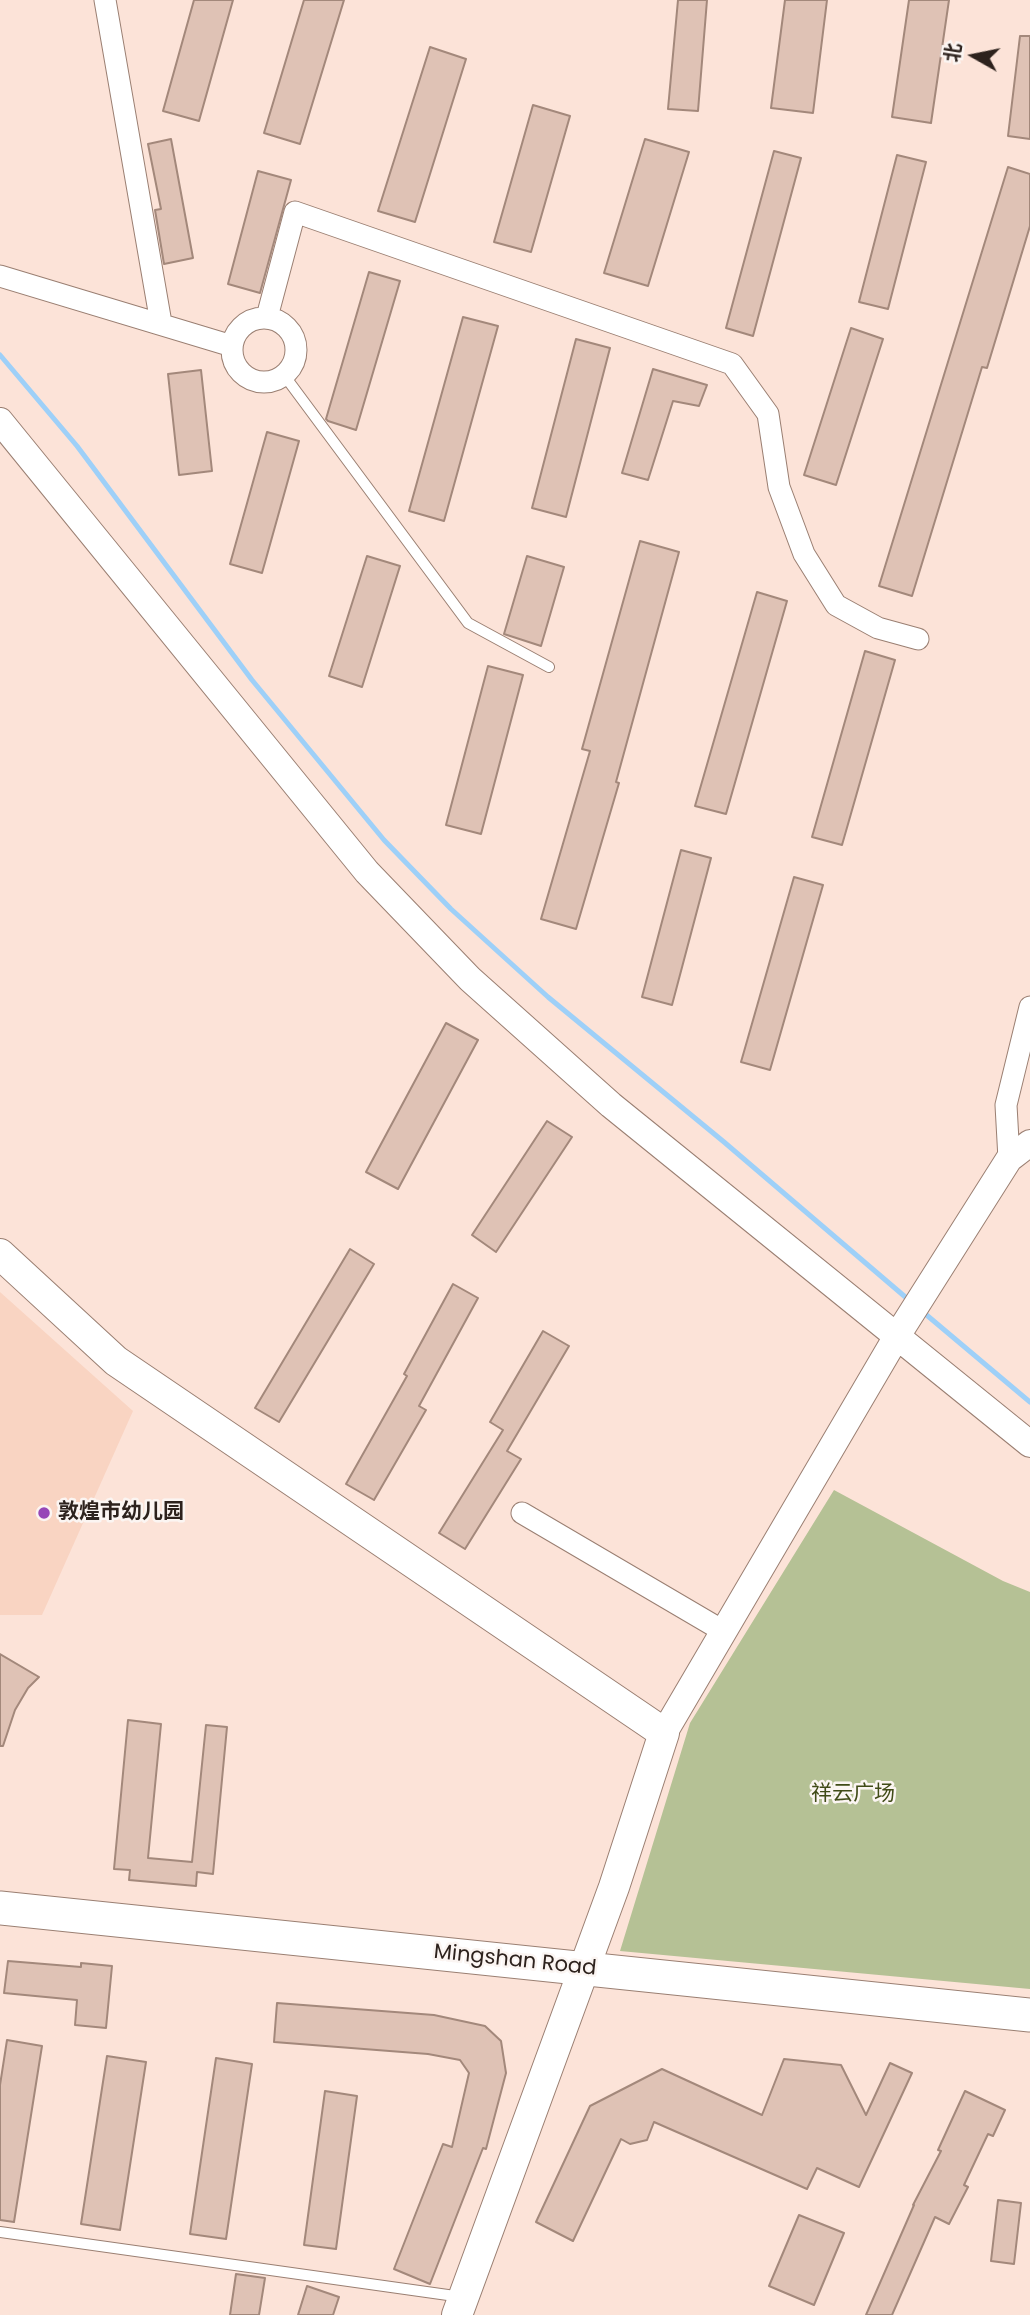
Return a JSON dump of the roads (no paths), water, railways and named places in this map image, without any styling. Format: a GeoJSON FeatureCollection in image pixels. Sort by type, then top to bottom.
{"type":"FeatureCollection","features":[{"type":"Feature","properties":{"kind":"main road"},"geometry":{"type":"LineString","coordinates":[[0,1254],[116,1361],[664,1733],[614,1888],[460,2306]]}},
{"type":"Feature","properties":{"kind":"main road","name":"Mingshan Road"},"geometry":{"type":"LineString","coordinates":[[0,1908],[1030,2015]]}},
{"type":"Feature","properties":{"kind":"street"},"geometry":{"type":"LineString","coordinates":[[105,0],[161,323]]}},
{"type":"Feature","properties":{"kind":"street"},"geometry":{"type":"LineString","coordinates":[[267,317],[295,212],[732,364],[768,414],[779,487],[804,554],[836,605],[878,628],[918,639]]}},
{"type":"Feature","properties":{"kind":"street"},"geometry":{"type":"LineString","coordinates":[[0,276],[232,346]]}},
{"type":"Feature","properties":{"kind":"street"},"geometry":{"type":"LineString","coordinates":[[267,317],[279,321],[289,329],[295,340],[296,353],[293,365],[284,376],[259,382],[238,370],[233,359],[232,346],[235,334],[243,325],[267,317]]}},
{"type":"Feature","properties":{"kind":"street"},"geometry":{"type":"LineString","coordinates":[[0,421],[367,872],[470,979],[611,1105],[910,1316],[1030,1444]]}},
{"type":"Feature","properties":{"kind":"street"},"geometry":{"type":"LineString","coordinates":[[664,1733],[910,1316],[1020,1151],[1006,1105],[1030,1007]]}},
{"type":"Feature","properties":{"kind":"street"},"geometry":{"type":"LineString","coordinates":[[522,1513],[723,1631]]}},
{"type":"Feature","properties":{"kind":"lane"},"geometry":{"type":"LineString","coordinates":[[284,376],[468,623],[549,667]]}},
{"type":"Feature","properties":{"kind":"lane"},"geometry":{"type":"LineString","coordinates":[[0,2232],[460,2306]]}},
{"type":"Feature","properties":{"kind":"waterway"},"geometry":{"type":"LineString","coordinates":[[0,355],[77,446],[252,680],[384,840],[451,909],[548,997],[724,1142],[910,1301]]}},
{"type":"Feature","properties":{"kind":"waterway"},"geometry":{"type":"LineString","coordinates":[[923,1312],[1030,1402]]}},
{"type":"Feature","properties":{"kind":"place","name":"敦煌市幼儿园"},"geometry":{"type":"Point","coordinates":[44,1513]}},
{"type":"Feature","properties":{"kind":"park label","name":"祥云广场"},"geometry":{"type":"Point","coordinates":[853,1795]}}]}
